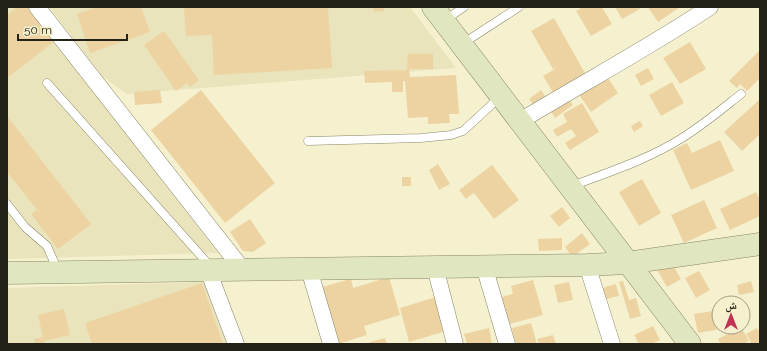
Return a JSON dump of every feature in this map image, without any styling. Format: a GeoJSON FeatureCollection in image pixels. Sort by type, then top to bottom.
{"type":"FeatureCollection","features":[{"type":"Feature","properties":{"kind":"street"},"geometry":{"type":"LineString","coordinates":[[38,7],[244,270]]}},
{"type":"Feature","properties":{"kind":"street"},"geometry":{"type":"LineString","coordinates":[[520,121],[608,68],[625,60],[710,7]]}},
{"type":"Feature","properties":{"kind":"street"},"geometry":{"type":"LineString","coordinates":[[439,14],[690,344]]}},
{"type":"Feature","properties":{"kind":"street"},"geometry":{"type":"LineString","coordinates":[[7,273],[587,265],[627,263],[760,244]]}},
{"type":"Feature","properties":{"kind":"street"},"geometry":{"type":"LineString","coordinates":[[587,265],[612,344]]}},
{"type":"Feature","properties":{"kind":"street"},"geometry":{"type":"LineString","coordinates":[[484,266],[507,344]]}},
{"type":"Feature","properties":{"kind":"street"},"geometry":{"type":"LineString","coordinates":[[435,267],[455,344]]}},
{"type":"Feature","properties":{"kind":"street"},"geometry":{"type":"LineString","coordinates":[[309,269],[331,344]]}},
{"type":"Feature","properties":{"kind":"street"},"geometry":{"type":"LineString","coordinates":[[210,270],[236,344]]}},
{"type":"Feature","properties":{"kind":"lane"},"geometry":{"type":"LineString","coordinates":[[439,14],[464,7]]}},
{"type":"Feature","properties":{"kind":"lane"},"geometry":{"type":"LineString","coordinates":[[462,44],[519,7]]}},
{"type":"Feature","properties":{"kind":"lane"},"geometry":{"type":"LineString","coordinates":[[47,84],[210,270]]}},
{"type":"Feature","properties":{"kind":"lane"},"geometry":{"type":"LineString","coordinates":[[570,187],[622,167],[681,139],[711,119],[741,94]]}},
{"type":"Feature","properties":{"kind":"lane"},"geometry":{"type":"LineString","coordinates":[[308,141],[421,138],[451,135],[462,130],[501,96]]}},
{"type":"Feature","properties":{"kind":"lane"},"geometry":{"type":"LineString","coordinates":[[7,204],[25,227],[47,246],[59,272]]}},
{"type":"Feature","properties":{"kind":"shaded area"},"geometry":{"type":"Polygon","coordinates":[[[7,7],[28,7],[218,253],[7,259],[7,7]]]}},
{"type":"Feature","properties":{"kind":"shaded area"},"geometry":{"type":"Polygon","coordinates":[[[49,7],[410,7],[456,68],[127,94],[103,77],[49,7]]]}},
{"type":"Feature","properties":{"kind":"shaded area"},"geometry":{"type":"Polygon","coordinates":[[[206,282],[228,344],[7,344],[7,288],[206,282]]]}},
{"type":"Feature","properties":{"kind":"building"},"geometry":{"type":"Polygon","coordinates":[[[17,7],[28,7],[55,41],[7,78],[7,15],[17,7]]]}},
{"type":"Feature","properties":{"kind":"building"},"geometry":{"type":"Polygon","coordinates":[[[97,7],[141,7],[150,32],[90,53],[77,14],[97,7]]]}},
{"type":"Feature","properties":{"kind":"building"},"geometry":{"type":"Polygon","coordinates":[[[184,7],[328,7],[332,68],[214,75],[212,35],[186,36],[184,7]]]}},
{"type":"Feature","properties":{"kind":"building"},"geometry":{"type":"Polygon","coordinates":[[[373,7],[384,7],[384,11],[374,12],[373,7]]]}},
{"type":"Feature","properties":{"kind":"building"},"geometry":{"type":"Polygon","coordinates":[[[583,7],[602,7],[612,24],[591,36],[576,11],[583,7]]]}},
{"type":"Feature","properties":{"kind":"building"},"geometry":{"type":"Polygon","coordinates":[[[615,7],[639,7],[640,9],[622,19],[615,7]]]}},
{"type":"Feature","properties":{"kind":"building"},"geometry":{"type":"Polygon","coordinates":[[[648,7],[680,7],[658,22],[648,7]]]}},
{"type":"Feature","properties":{"kind":"building"},"geometry":{"type":"Polygon","coordinates":[[[554,18],[586,75],[554,94],[543,76],[558,67],[553,69],[531,31],[554,18]]]}},
{"type":"Feature","properties":{"kind":"building"},"geometry":{"type":"Polygon","coordinates":[[[164,31],[199,80],[190,87],[187,83],[176,91],[144,45],[164,31]]]}},
{"type":"Feature","properties":{"kind":"building"},"geometry":{"type":"Polygon","coordinates":[[[690,42],[706,69],[680,84],[663,58],[690,42]]]}},
{"type":"Feature","properties":{"kind":"building"},"geometry":{"type":"Polygon","coordinates":[[[760,50],[760,78],[747,91],[740,84],[737,88],[729,81],[760,50]]]}},
{"type":"Feature","properties":{"kind":"building"},"geometry":{"type":"Polygon","coordinates":[[[408,54],[433,54],[433,69],[409,69],[410,77],[456,75],[459,114],[449,114],[450,123],[428,124],[428,117],[408,118],[405,81],[403,81],[403,92],[392,92],[392,82],[365,83],[364,71],[407,70],[408,54]]]}},
{"type":"Feature","properties":{"kind":"building"},"geometry":{"type":"Polygon","coordinates":[[[648,68],[654,79],[641,86],[635,75],[648,68]]]}},
{"type":"Feature","properties":{"kind":"building"},"geometry":{"type":"Polygon","coordinates":[[[604,72],[618,93],[591,112],[576,90],[604,72]]]}},
{"type":"Feature","properties":{"kind":"building"},"geometry":{"type":"Polygon","coordinates":[[[672,82],[684,103],[661,116],[649,95],[672,82]]]}},
{"type":"Feature","properties":{"kind":"building"},"geometry":{"type":"Polygon","coordinates":[[[160,90],[162,103],[135,105],[134,92],[160,90]]]}},
{"type":"Feature","properties":{"kind":"building"},"geometry":{"type":"Polygon","coordinates":[[[201,90],[275,183],[225,223],[151,130],[201,90]]]}},
{"type":"Feature","properties":{"kind":"building"},"geometry":{"type":"Polygon","coordinates":[[[541,90],[547,99],[535,107],[529,99],[541,90]]]}},
{"type":"Feature","properties":{"kind":"building"},"geometry":{"type":"Polygon","coordinates":[[[567,97],[573,105],[555,118],[550,110],[567,97]]]}},
{"type":"Feature","properties":{"kind":"building"},"geometry":{"type":"Polygon","coordinates":[[[760,99],[760,134],[742,151],[724,132],[760,99]]]}},
{"type":"Feature","properties":{"kind":"building"},"geometry":{"type":"Polygon","coordinates":[[[582,103],[599,132],[570,150],[565,143],[576,136],[571,129],[557,137],[553,130],[567,122],[563,114],[582,103]]]}},
{"type":"Feature","properties":{"kind":"building"},"geometry":{"type":"Polygon","coordinates":[[[7,116],[91,224],[58,249],[31,214],[37,210],[7,172],[7,116]]]}},
{"type":"Feature","properties":{"kind":"building"},"geometry":{"type":"Polygon","coordinates":[[[640,121],[643,126],[634,132],[631,126],[640,121]]]}},
{"type":"Feature","properties":{"kind":"building"},"geometry":{"type":"Polygon","coordinates":[[[720,140],[734,171],[691,190],[673,150],[687,143],[692,153],[720,140]]]}},
{"type":"Feature","properties":{"kind":"building"},"geometry":{"type":"Polygon","coordinates":[[[438,164],[450,184],[439,190],[429,170],[438,164]]]}},
{"type":"Feature","properties":{"kind":"building"},"geometry":{"type":"Polygon","coordinates":[[[492,165],[519,200],[494,219],[474,193],[466,199],[459,190],[492,165]]]}},
{"type":"Feature","properties":{"kind":"building"},"geometry":{"type":"Polygon","coordinates":[[[402,177],[411,177],[411,186],[402,186],[402,177]]]}},
{"type":"Feature","properties":{"kind":"building"},"geometry":{"type":"Polygon","coordinates":[[[642,179],[661,213],[639,226],[619,192],[642,179]]]}},
{"type":"Feature","properties":{"kind":"building"},"geometry":{"type":"Polygon","coordinates":[[[756,192],[760,200],[760,216],[730,230],[720,209],[756,192]]]}},
{"type":"Feature","properties":{"kind":"building"},"geometry":{"type":"Polygon","coordinates":[[[704,200],[717,228],[684,243],[671,215],[704,200]]]}},
{"type":"Feature","properties":{"kind":"building"},"geometry":{"type":"Polygon","coordinates":[[[562,207],[570,218],[559,227],[550,216],[562,207]]]}},
{"type":"Feature","properties":{"kind":"building"},"geometry":{"type":"Polygon","coordinates":[[[250,219],[266,243],[253,252],[243,251],[230,232],[250,219]]]}},
{"type":"Feature","properties":{"kind":"building"},"geometry":{"type":"Polygon","coordinates":[[[582,233],[590,244],[572,257],[565,247],[582,233]]]}},
{"type":"Feature","properties":{"kind":"building"},"geometry":{"type":"Polygon","coordinates":[[[562,238],[562,250],[539,251],[538,239],[562,238]]]}},
{"type":"Feature","properties":{"kind":"building"},"geometry":{"type":"Polygon","coordinates":[[[670,260],[681,279],[667,287],[656,268],[670,260]]]}},
{"type":"Feature","properties":{"kind":"building"},"geometry":{"type":"Polygon","coordinates":[[[699,271],[710,290],[696,298],[685,278],[699,271]]]}},
{"type":"Feature","properties":{"kind":"building"},"geometry":{"type":"Polygon","coordinates":[[[389,277],[400,315],[364,326],[367,335],[338,344],[322,287],[351,279],[353,288],[389,277]]]}},
{"type":"Feature","properties":{"kind":"building"},"geometry":{"type":"Polygon","coordinates":[[[533,280],[543,315],[510,324],[502,297],[513,294],[511,286],[533,280]]]}},
{"type":"Feature","properties":{"kind":"building"},"geometry":{"type":"Polygon","coordinates":[[[623,281],[629,300],[636,298],[641,316],[630,319],[619,282],[623,281]]]}},
{"type":"Feature","properties":{"kind":"building"},"geometry":{"type":"Polygon","coordinates":[[[751,281],[754,292],[739,295],[737,285],[751,281]]]}},
{"type":"Feature","properties":{"kind":"building"},"geometry":{"type":"Polygon","coordinates":[[[569,282],[573,300],[558,303],[554,285],[569,282]]]}},
{"type":"Feature","properties":{"kind":"building"},"geometry":{"type":"Polygon","coordinates":[[[202,283],[223,344],[92,344],[85,323],[202,283]]]}},
{"type":"Feature","properties":{"kind":"building"},"geometry":{"type":"Polygon","coordinates":[[[616,284],[619,296],[602,300],[599,289],[616,284]]]}},
{"type":"Feature","properties":{"kind":"building"},"geometry":{"type":"Polygon","coordinates":[[[436,297],[446,331],[409,342],[400,308],[436,297]]]}},
{"type":"Feature","properties":{"kind":"building"},"geometry":{"type":"Polygon","coordinates":[[[64,309],[70,335],[44,341],[45,344],[35,344],[34,339],[43,337],[38,315],[64,309]]]}},
{"type":"Feature","properties":{"kind":"building"},"geometry":{"type":"Polygon","coordinates":[[[711,311],[711,331],[698,333],[694,314],[711,311]]]}},
{"type":"Feature","properties":{"kind":"building"},"geometry":{"type":"Polygon","coordinates":[[[531,323],[537,344],[516,344],[512,328],[531,323]]]}},
{"type":"Feature","properties":{"kind":"building"},"geometry":{"type":"Polygon","coordinates":[[[653,326],[660,340],[651,344],[639,344],[634,335],[653,326]]]}},
{"type":"Feature","properties":{"kind":"building"},"geometry":{"type":"Polygon","coordinates":[[[489,328],[492,344],[467,344],[464,334],[489,328]]]}},
{"type":"Feature","properties":{"kind":"building"},"geometry":{"type":"Polygon","coordinates":[[[757,328],[760,333],[760,344],[747,344],[751,342],[747,335],[751,335],[751,331],[757,328]]]}},
{"type":"Feature","properties":{"kind":"building"},"geometry":{"type":"Polygon","coordinates":[[[553,335],[556,344],[539,344],[537,339],[553,335]]]}},
{"type":"Feature","properties":{"kind":"building"},"geometry":{"type":"Polygon","coordinates":[[[726,335],[746,335],[749,341],[744,344],[720,344],[718,339],[726,335]]]}},
{"type":"Feature","properties":{"kind":"building"},"geometry":{"type":"Polygon","coordinates":[[[385,338],[387,344],[371,344],[370,342],[385,338]]]}}]}
